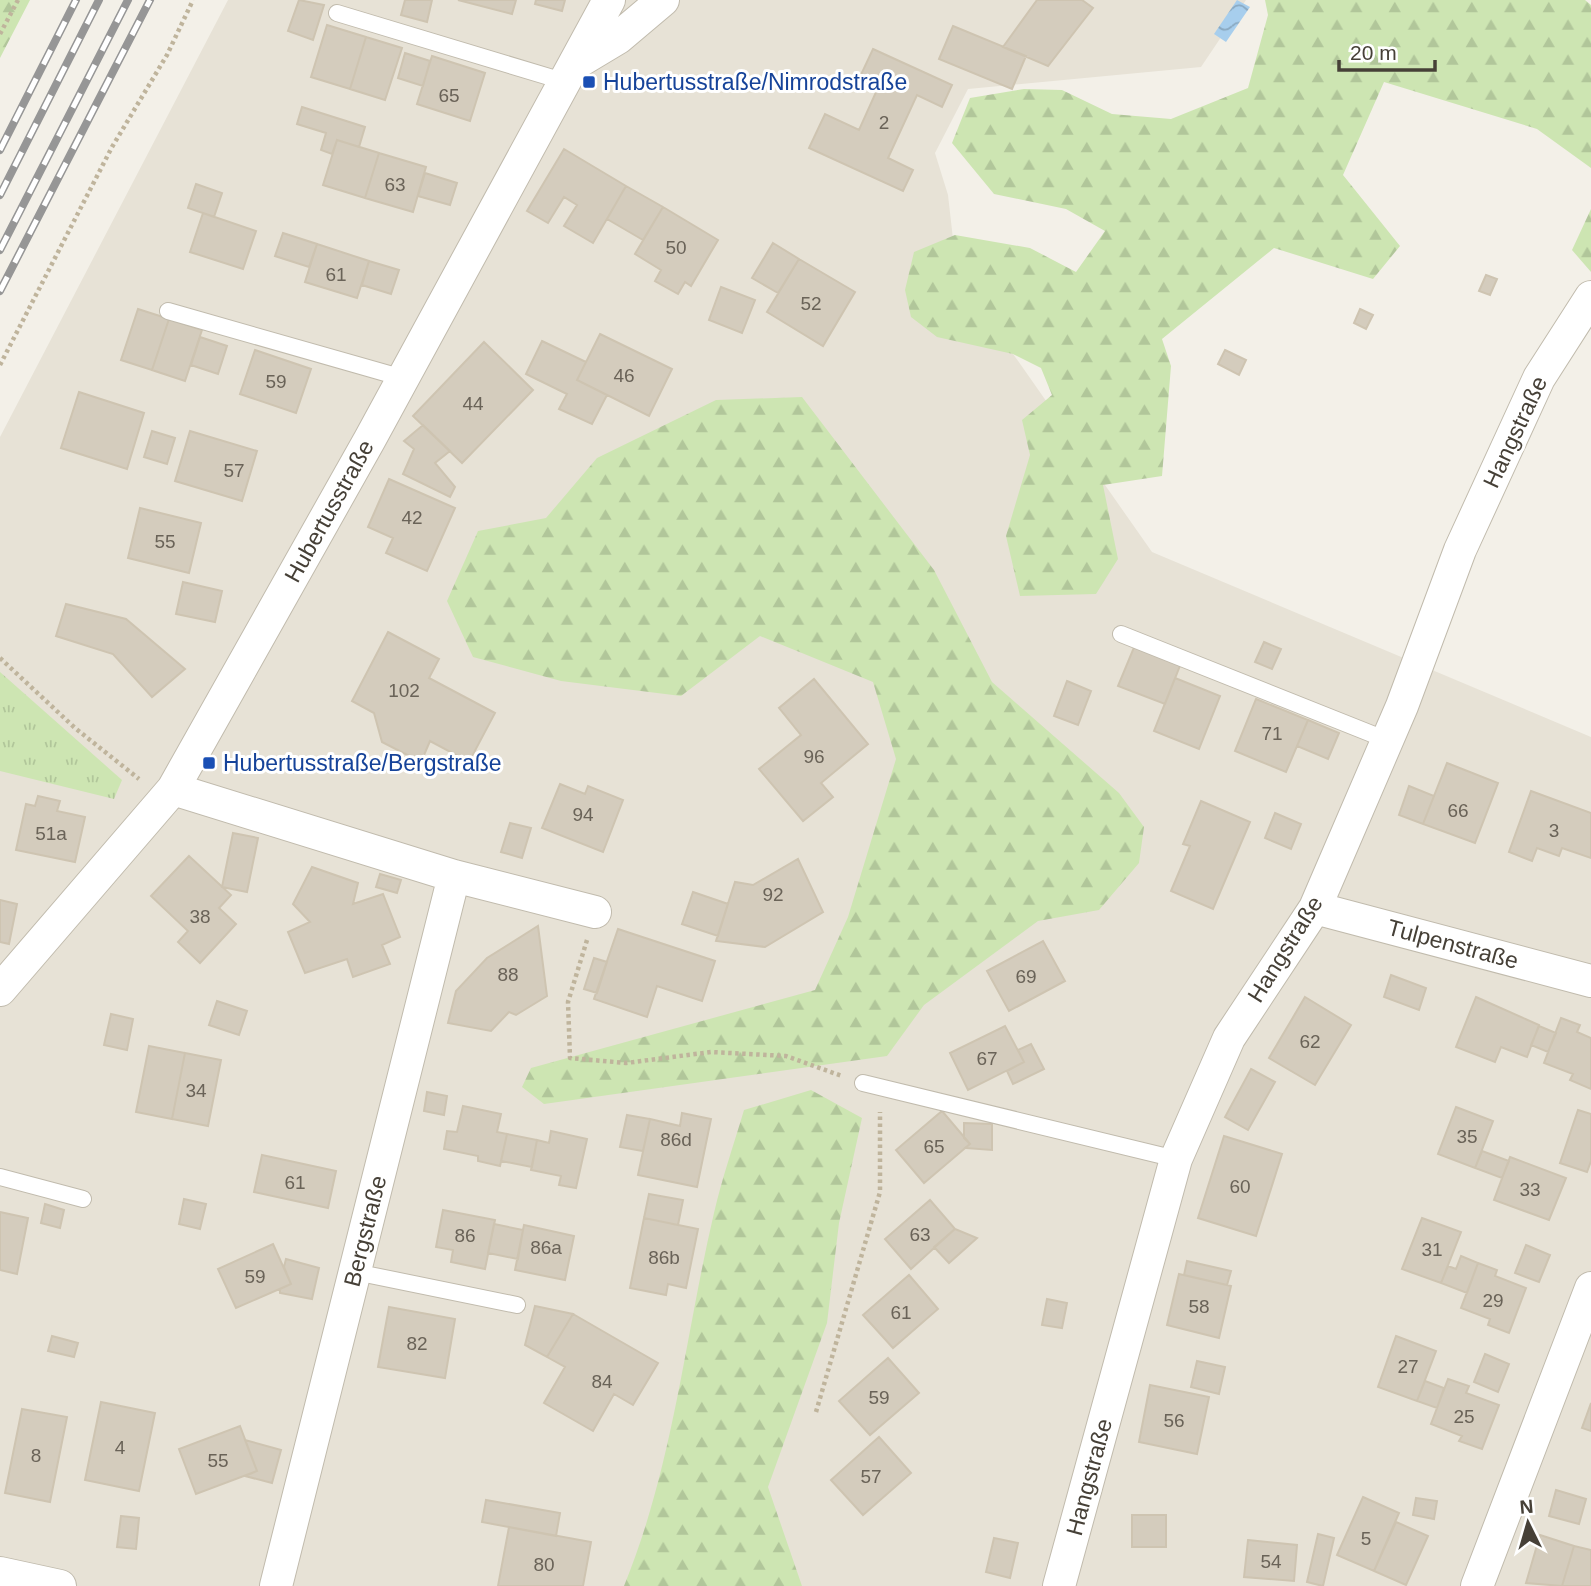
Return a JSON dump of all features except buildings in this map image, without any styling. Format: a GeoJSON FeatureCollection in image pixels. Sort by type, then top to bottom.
{"type":"FeatureCollection","features":[{"type":"Feature","properties":{"kind":"street","name":"Hubertusstraße"},"geometry":{"type":"LineString","coordinates":[[0,990],[173,789],[610,0]]}},
{"type":"Feature","properties":{"kind":"street"},"geometry":{"type":"LineString","coordinates":[[572,72],[663,0]]}},
{"type":"Feature","properties":{"kind":"street","name":"Hangstraße"},"geometry":{"type":"LineString","coordinates":[[1066,1585],[1176,1159],[1229,1038],[1315,908],[1387,740],[1460,550],[1539,378],[1591,297]]}},
{"type":"Feature","properties":{"kind":"street"},"geometry":{"type":"LineString","coordinates":[[173,789],[454,876],[595,912]]}},
{"type":"Feature","properties":{"kind":"street","name":"Bergstraße"},"geometry":{"type":"LineString","coordinates":[[276,1586],[454,876]]}},
{"type":"Feature","properties":{"kind":"street","name":"Tulpenstraße"},"geometry":{"type":"LineString","coordinates":[[1315,908],[1591,981]]}},
{"type":"Feature","properties":{"kind":"street"},"geometry":{"type":"LineString","coordinates":[[1476,1586],[1591,1288]]}},
{"type":"Feature","properties":{"kind":"street"},"geometry":{"type":"LineString","coordinates":[[0,1573],[60,1586]]}},
{"type":"Feature","properties":{"kind":"lane"},"geometry":{"type":"LineString","coordinates":[[337,13],[572,72]]}},
{"type":"Feature","properties":{"kind":"lane"},"geometry":{"type":"LineString","coordinates":[[168,311],[403,378]]}},
{"type":"Feature","properties":{"kind":"lane"},"geometry":{"type":"LineString","coordinates":[[1121,634],[1387,740]]}},
{"type":"Feature","properties":{"kind":"lane"},"geometry":{"type":"LineString","coordinates":[[863,1083],[1176,1159]]}},
{"type":"Feature","properties":{"kind":"lane"},"geometry":{"type":"LineString","coordinates":[[0,1177],[83,1199]]}},
{"type":"Feature","properties":{"kind":"lane"},"geometry":{"type":"LineString","coordinates":[[355,1272],[517,1305]]}},
{"type":"Feature","properties":{"kind":"path"},"geometry":{"type":"LineString","coordinates":[[0,34],[18,0]]}},
{"type":"Feature","properties":{"kind":"path"},"geometry":{"type":"LineString","coordinates":[[0,365],[112,147],[167,55],[193,0]]}},
{"type":"Feature","properties":{"kind":"path"},"geometry":{"type":"LineString","coordinates":[[0,658],[75,728],[138,779],[173,789]]}},
{"type":"Feature","properties":{"kind":"path"},"geometry":{"type":"LineString","coordinates":[[595,912],[568,1002],[570,1058],[626,1063],[711,1052],[786,1056],[863,1083]]}},
{"type":"Feature","properties":{"kind":"path"},"geometry":{"type":"LineString","coordinates":[[816,1412],[880,1192],[880,1087]]}},
{"type":"Feature","properties":{"kind":"shaded area"},"geometry":{"type":"Polygon","coordinates":[[[228,0],[1246,0],[1201,67],[968,89],[935,153],[948,195],[957,274],[1152,552],[1591,737],[1591,1586],[0,1586],[0,437],[228,0]]]}},
{"type":"Feature","properties":{"kind":"green space"},"geometry":{"type":"Polygon","coordinates":[[[0,0],[30,0],[0,58],[0,0]]]}},
{"type":"Feature","properties":{"kind":"green space"},"geometry":{"type":"Polygon","coordinates":[[[1265,0],[1585,0],[1591,5],[1591,168],[1537,129],[1384,82],[1343,175],[1400,246],[1373,279],[1274,248],[1162,339],[1171,366],[1162,476],[1103,485],[1118,559],[1096,594],[1020,596],[1006,536],[1030,455],[1022,420],[1052,395],[1041,368],[1013,354],[937,337],[911,317],[905,290],[914,252],[955,235],[1030,248],[1076,272],[1105,231],[1066,209],[994,194],[952,143],[970,98],[1024,89],[1062,90],[1112,114],[1171,119],[1248,88],[1268,15],[1265,0]]]}},
{"type":"Feature","properties":{"kind":"green space"},"geometry":{"type":"Polygon","coordinates":[[[1591,209],[1591,272],[1572,250],[1591,209]]]}},
{"type":"Feature","properties":{"kind":"green space"},"geometry":{"type":"Polygon","coordinates":[[[802,397],[934,570],[992,682],[1119,793],[1144,827],[1139,863],[1099,910],[1038,921],[924,1005],[887,1056],[544,1104],[522,1087],[531,1068],[815,990],[848,917],[896,759],[873,682],[760,636],[681,696],[561,681],[473,657],[447,601],[478,531],[546,518],[597,458],[716,400],[802,397]]]}},
{"type":"Feature","properties":{"kind":"green space"},"geometry":{"type":"Polygon","coordinates":[[[0,672],[122,780],[114,799],[0,771],[0,672]]]}},
{"type":"Feature","properties":{"kind":"green space"},"geometry":{"type":"Polygon","coordinates":[[[811,1090],[862,1118],[839,1223],[827,1323],[768,1487],[802,1586],[624,1586],[641,1540],[667,1448],[714,1213],[744,1110],[811,1090]]]}},
{"type":"Feature","properties":{"kind":"water"},"geometry":{"type":"Polygon","coordinates":[[[1237,0],[1250,7],[1226,42],[1214,34],[1237,0]]]}},
{"type":"Feature","properties":{"kind":"railway"},"geometry":{"type":"LineString","coordinates":[[0,150],[76,0]]}},
{"type":"Feature","properties":{"kind":"railway"},"geometry":{"type":"LineString","coordinates":[[0,195],[99,0]]}},
{"type":"Feature","properties":{"kind":"railway"},"geometry":{"type":"LineString","coordinates":[[0,250],[128,0]]}},
{"type":"Feature","properties":{"kind":"railway"},"geometry":{"type":"LineString","coordinates":[[0,291],[150,0]]}},
{"type":"Feature","properties":{"kind":"place","name":"Hubertusstraße/Nimrodstraße"},"geometry":{"type":"Point","coordinates":[589,82]}},
{"type":"Feature","properties":{"kind":"place","name":"Hubertusstraße/Bergstraße"},"geometry":{"type":"Point","coordinates":[209,763]}}]}
